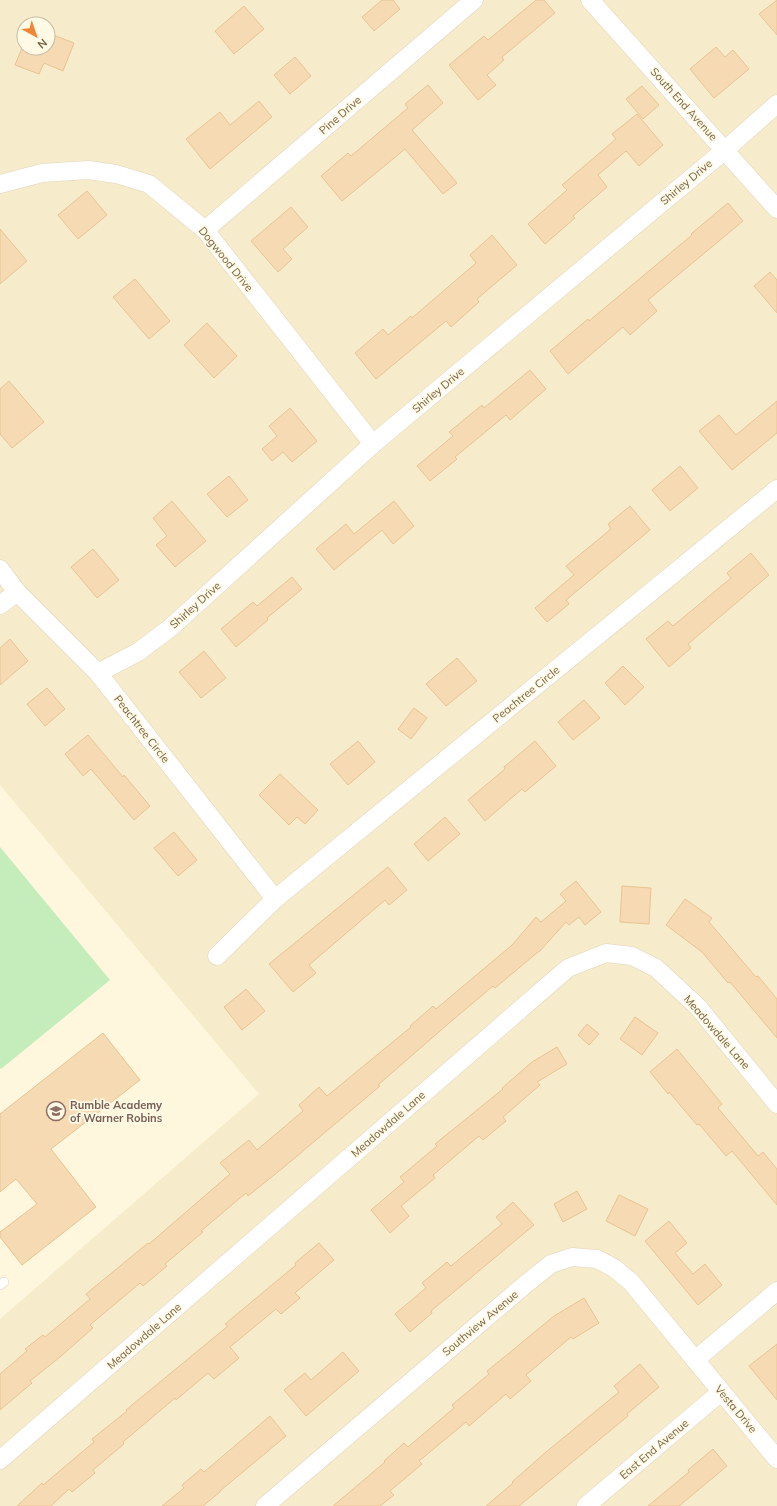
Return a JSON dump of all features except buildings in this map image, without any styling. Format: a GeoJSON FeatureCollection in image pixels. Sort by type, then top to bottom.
{"type":"FeatureCollection","features":[{"type":"Feature","properties":{"kind":"street","name":"Pine Drive"},"geometry":{"type":"LineString","coordinates":[[205,230],[474,0]]}},
{"type":"Feature","properties":{"kind":"street","name":"South End Avenue"},"geometry":{"type":"LineString","coordinates":[[590,0],[777,209]]}},
{"type":"Feature","properties":{"kind":"street","name":"Shirley Drive"},"geometry":{"type":"LineString","coordinates":[[98,673],[138,652],[170,628],[373,444],[725,150],[777,104]]}},
{"type":"Feature","properties":{"kind":"street","name":"Dogwood Drive"},"geometry":{"type":"LineString","coordinates":[[0,184],[42,173],[88,170],[116,174],[149,184],[205,230],[373,444]]}},
{"type":"Feature","properties":{"kind":"street","name":"Peachtree Circle"},"geometry":{"type":"LineString","coordinates":[[217,956],[275,899],[777,489]]}},
{"type":"Feature","properties":{"kind":"street","name":"Peachtree Circle"},"geometry":{"type":"LineString","coordinates":[[0,569],[17,592],[98,673],[275,899]]}},
{"type":"Feature","properties":{"kind":"street"},"geometry":{"type":"LineString","coordinates":[[0,605],[17,592]]}},
{"type":"Feature","properties":{"kind":"street","name":"Meadowdale Lane"},"geometry":{"type":"LineString","coordinates":[[0,1460],[568,968],[606,953],[632,956],[656,968],[698,1007],[777,1104]]}},
{"type":"Feature","properties":{"kind":"street","name":"Southview Avenue"},"geometry":{"type":"LineString","coordinates":[[265,1506],[551,1264],[572,1257],[597,1259],[614,1268],[631,1282],[695,1360]]}},
{"type":"Feature","properties":{"kind":"street"},"geometry":{"type":"LineString","coordinates":[[695,1360],[777,1291]]}},
{"type":"Feature","properties":{"kind":"street","name":"Vesta Drive"},"geometry":{"type":"LineString","coordinates":[[695,1360],[777,1459]]}},
{"type":"Feature","properties":{"kind":"street","name":"East End Avenue"},"geometry":{"type":"LineString","coordinates":[[586,1506],[721,1392]]}},
{"type":"Feature","properties":{"kind":"shaded area"},"geometry":{"type":"Polygon","coordinates":[[[0,0],[777,0],[777,1506],[0,1506],[0,1319],[259,1094],[0,785],[0,0]]]}},
{"type":"Feature","properties":{"kind":"green space"},"geometry":{"type":"Polygon","coordinates":[[[0,847],[110,980],[1,1069],[0,1068],[0,847]]]}},
{"type":"Feature","properties":{"kind":"place","name":"Rumble Academy of Warner Robins"},"geometry":{"type":"Point","coordinates":[56,1111]}}]}
